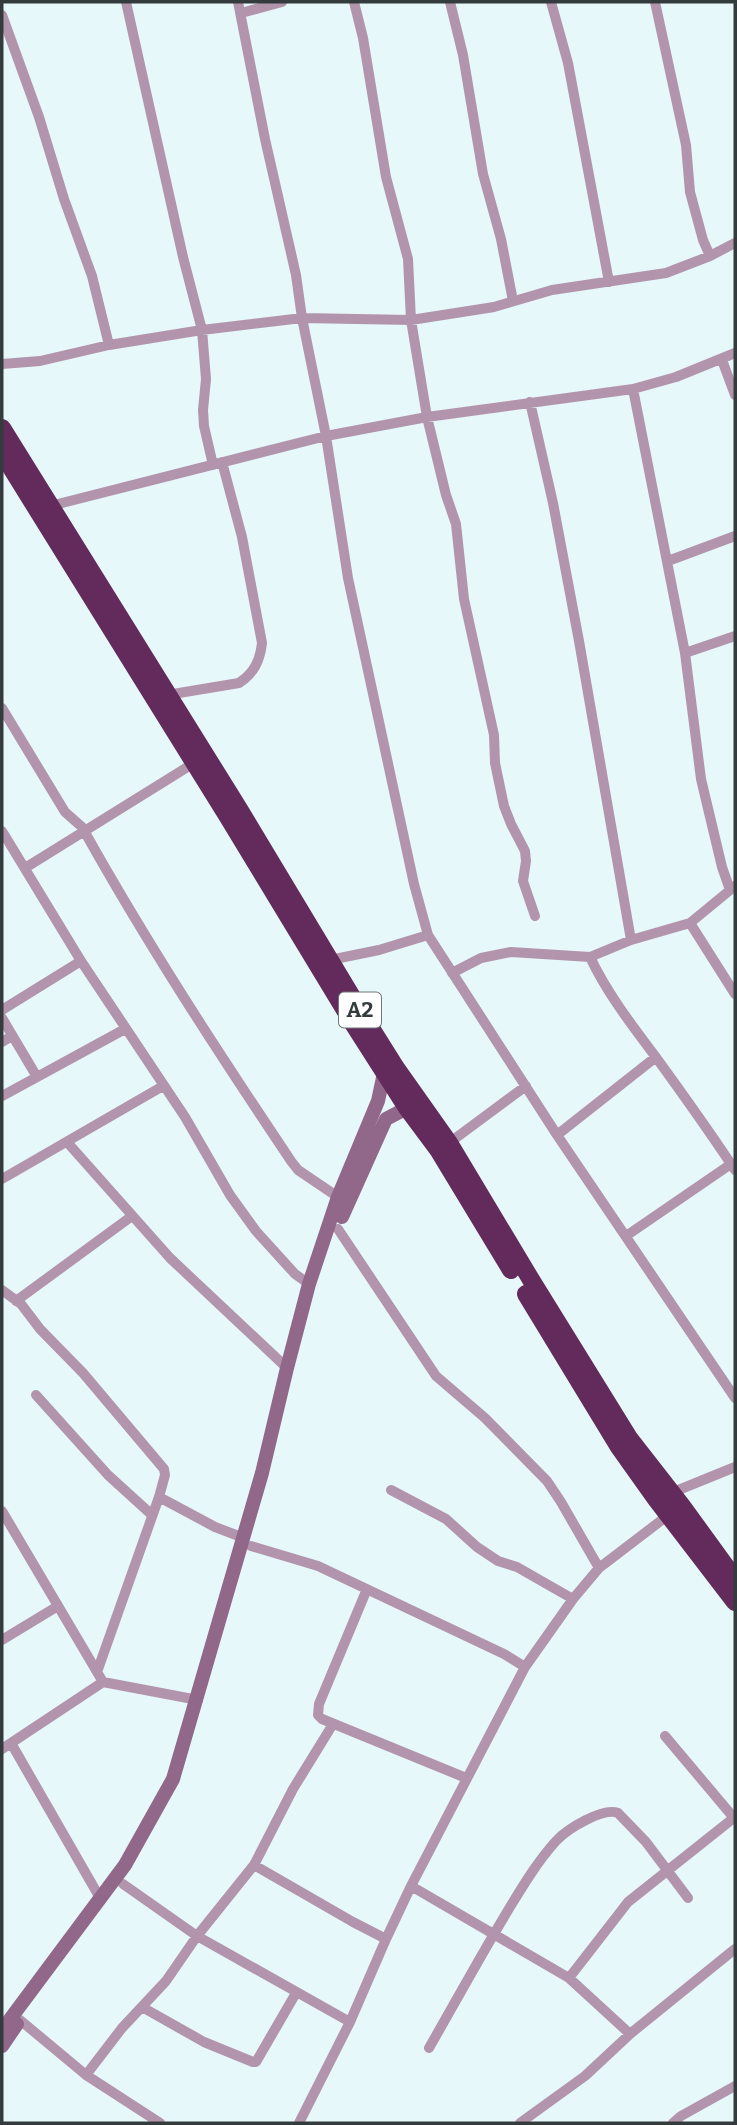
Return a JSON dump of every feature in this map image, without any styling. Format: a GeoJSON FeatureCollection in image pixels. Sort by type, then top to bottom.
{"type":"FeatureCollection","features":[{"type":"Feature","properties":{"kind":"highway","name":"A2"},"geometry":{"type":"LineString","coordinates":[[2,428],[396,1068],[449,1143],[491,1224]]}},
{"type":"Feature","properties":{"kind":"highway","name":"A2"},"geometry":{"type":"LineString","coordinates":[[2,453],[384,1073],[533,1283],[735,1602]]}},
{"type":"Feature","properties":{"kind":"highway","name":"A2"},"geometry":{"type":"LineString","coordinates":[[673,1505],[735,1579]]}},
{"type":"Feature","properties":{"kind":"street"},"geometry":{"type":"LineString","coordinates":[[126,2],[202,330],[206,379],[204,426],[242,537],[262,643],[255,668],[239,683],[167,695]]}},
{"type":"Feature","properties":{"kind":"street"},"geometry":{"type":"LineString","coordinates":[[238,2],[296,275],[326,436],[348,578],[411,871],[428,935],[556,1135],[735,1398]]}},
{"type":"Feature","properties":{"kind":"street"},"geometry":{"type":"LineString","coordinates":[[241,13],[282,2]]}},
{"type":"Feature","properties":{"kind":"street"},"geometry":{"type":"LineString","coordinates":[[354,2],[363,38],[386,177],[408,259],[411,320],[427,417],[456,524],[464,599],[494,735],[495,763],[504,806],[525,851],[523,881],[535,916]]}},
{"type":"Feature","properties":{"kind":"street"},"geometry":{"type":"LineString","coordinates":[[450,2],[463,55],[483,174],[501,239],[513,301]]}},
{"type":"Feature","properties":{"kind":"street"},"geometry":{"type":"LineString","coordinates":[[551,2],[568,63],[609,282]]}},
{"type":"Feature","properties":{"kind":"street"},"geometry":{"type":"LineString","coordinates":[[655,2],[685,145],[690,192],[710,256]]}},
{"type":"Feature","properties":{"kind":"street"},"geometry":{"type":"LineString","coordinates":[[2,15],[40,117],[64,199],[92,276],[109,345]]}},
{"type":"Feature","properties":{"kind":"street"},"geometry":{"type":"LineString","coordinates":[[2,364],[40,361],[109,345],[202,330],[302,318],[411,320],[495,307],[552,290],[666,273],[735,243]]}},
{"type":"Feature","properties":{"kind":"street"},"geometry":{"type":"LineString","coordinates":[[50,506],[326,436],[427,417],[634,389],[676,377],[735,353]]}},
{"type":"Feature","properties":{"kind":"street"},"geometry":{"type":"LineString","coordinates":[[722,360],[735,395]]}},
{"type":"Feature","properties":{"kind":"street"},"geometry":{"type":"LineString","coordinates":[[452,973],[481,958],[510,952],[590,957],[631,940],[690,923],[732,888],[722,867],[701,779],[685,653],[634,389]]}},
{"type":"Feature","properties":{"kind":"street"},"geometry":{"type":"LineString","coordinates":[[530,402],[575,616],[631,940]]}},
{"type":"Feature","properties":{"kind":"street"},"geometry":{"type":"LineString","coordinates":[[668,561],[735,536]]}},
{"type":"Feature","properties":{"kind":"street"},"geometry":{"type":"LineString","coordinates":[[685,653],[735,635]]}},
{"type":"Feature","properties":{"kind":"street"},"geometry":{"type":"LineString","coordinates":[[2,708],[65,812],[83,830],[158,958],[291,1161],[298,1170],[338,1198]]}},
{"type":"Feature","properties":{"kind":"street"},"geometry":{"type":"LineString","coordinates":[[25,868],[194,763]]}},
{"type":"Feature","properties":{"kind":"street"},"geometry":{"type":"LineString","coordinates":[[2,831],[80,961],[170,1094],[230,1195],[256,1231],[295,1274],[309,1284]]}},
{"type":"Feature","properties":{"kind":"street"},"geometry":{"type":"LineString","coordinates":[[690,923],[735,993]]}},
{"type":"Feature","properties":{"kind":"street"},"geometry":{"type":"LineString","coordinates":[[330,960],[379,950],[428,935]]}},
{"type":"Feature","properties":{"kind":"street"},"geometry":{"type":"LineString","coordinates":[[590,957],[598,975],[627,1020],[733,1167],[626,1236]]}},
{"type":"Feature","properties":{"kind":"street"},"geometry":{"type":"LineString","coordinates":[[2,1010],[80,961]]}},
{"type":"Feature","properties":{"kind":"street"},"geometry":{"type":"LineString","coordinates":[[2,1018],[37,1077]]}},
{"type":"Feature","properties":{"kind":"street"},"geometry":{"type":"LineString","coordinates":[[2,1096],[125,1029]]}},
{"type":"Feature","properties":{"kind":"street"},"geometry":{"type":"LineString","coordinates":[[2,1042],[12,1036]]}},
{"type":"Feature","properties":{"kind":"street"},"geometry":{"type":"LineString","coordinates":[[556,1135],[656,1057]]}},
{"type":"Feature","properties":{"kind":"street"},"geometry":{"type":"LineString","coordinates":[[2,2046],[132,1870],[181,1783],[248,1542],[262,1473],[309,1284],[338,1198],[378,1101],[384,1073]]}},
{"type":"Feature","properties":{"kind":"street"},"geometry":{"type":"LineString","coordinates":[[2,1179],[163,1086]]}},
{"type":"Feature","properties":{"kind":"street"},"geometry":{"type":"LineString","coordinates":[[449,1143],[526,1086]]}},
{"type":"Feature","properties":{"kind":"street"},"geometry":{"type":"LineString","coordinates":[[2,2030],[125,1865],[173,1779],[271,1475],[314,1301],[347,1203],[386,1119],[407,1108]]}},
{"type":"Feature","properties":{"kind":"street"},"geometry":{"type":"LineString","coordinates":[[67,1142],[179,1266],[287,1368]]}},
{"type":"Feature","properties":{"kind":"street"},"geometry":{"type":"LineString","coordinates":[[16,1301],[132,1216]]}},
{"type":"Feature","properties":{"kind":"street"},"geometry":{"type":"LineString","coordinates":[[338,1229],[436,1376],[485,1418],[547,1481],[599,1568]]}},
{"type":"Feature","properties":{"kind":"street"},"geometry":{"type":"LineString","coordinates":[[2,1290],[21,1304],[164,1469],[159,1497],[97,1672]]}},
{"type":"Feature","properties":{"kind":"street"},"geometry":{"type":"LineString","coordinates":[[36,1395],[108,1475],[152,1516]]}},
{"type":"Feature","properties":{"kind":"street"},"geometry":{"type":"LineString","coordinates":[[299,2123],[350,2022],[411,1886],[525,1667],[573,1599],[599,1568],[673,1505],[735,1467]]}},
{"type":"Feature","properties":{"kind":"street"},"geometry":{"type":"LineString","coordinates":[[391,1490],[446,1519],[477,1547],[498,1561],[517,1567],[573,1599]]}},
{"type":"Feature","properties":{"kind":"street"},"geometry":{"type":"LineString","coordinates":[[159,1497],[248,1542],[318,1566],[504,1654],[525,1667]]}},
{"type":"Feature","properties":{"kind":"street"},"geometry":{"type":"LineString","coordinates":[[2,1511],[103,1682]]}},
{"type":"Feature","properties":{"kind":"street"},"geometry":{"type":"LineString","coordinates":[[367,1589],[317,1710],[318,1715],[333,1724],[466,1778]]}},
{"type":"Feature","properties":{"kind":"street"},"geometry":{"type":"LineString","coordinates":[[2,1640],[58,1606]]}},
{"type":"Feature","properties":{"kind":"street"},"geometry":{"type":"LineString","coordinates":[[100,1898],[6,1746],[103,1682],[198,1700]]}},
{"type":"Feature","properties":{"kind":"street"},"geometry":{"type":"LineString","coordinates":[[86,2075],[122,2028],[166,1981],[197,1936],[254,1865],[293,1789],[333,1724]]}},
{"type":"Feature","properties":{"kind":"street"},"geometry":{"type":"LineString","coordinates":[[569,1978],[628,1902],[735,1818],[665,1736]]}},
{"type":"Feature","properties":{"kind":"street"},"geometry":{"type":"LineString","coordinates":[[429,2048],[531,1873],[558,1839],[578,1825],[611,1810],[624,1817],[688,1898]]}},
{"type":"Feature","properties":{"kind":"street"},"geometry":{"type":"LineString","coordinates":[[254,1865],[386,1938]]}},
{"type":"Feature","properties":{"kind":"street"},"geometry":{"type":"LineString","coordinates":[[122,1884],[197,1936],[350,2022]]}},
{"type":"Feature","properties":{"kind":"street"},"geometry":{"type":"LineString","coordinates":[[411,1886],[569,1978],[630,2034]]}},
{"type":"Feature","properties":{"kind":"street"},"geometry":{"type":"LineString","coordinates":[[520,2123],[585,2076],[630,2034],[735,1949]]}},
{"type":"Feature","properties":{"kind":"street"},"geometry":{"type":"LineString","coordinates":[[142,2007],[204,2042],[256,2062],[296,1993]]}},
{"type":"Feature","properties":{"kind":"street"},"geometry":{"type":"LineString","coordinates":[[20,2020],[86,2075],[160,2123]]}},
{"type":"Feature","properties":{"kind":"street"},"geometry":{"type":"LineString","coordinates":[[679,2121],[735,2085]]}}]}
